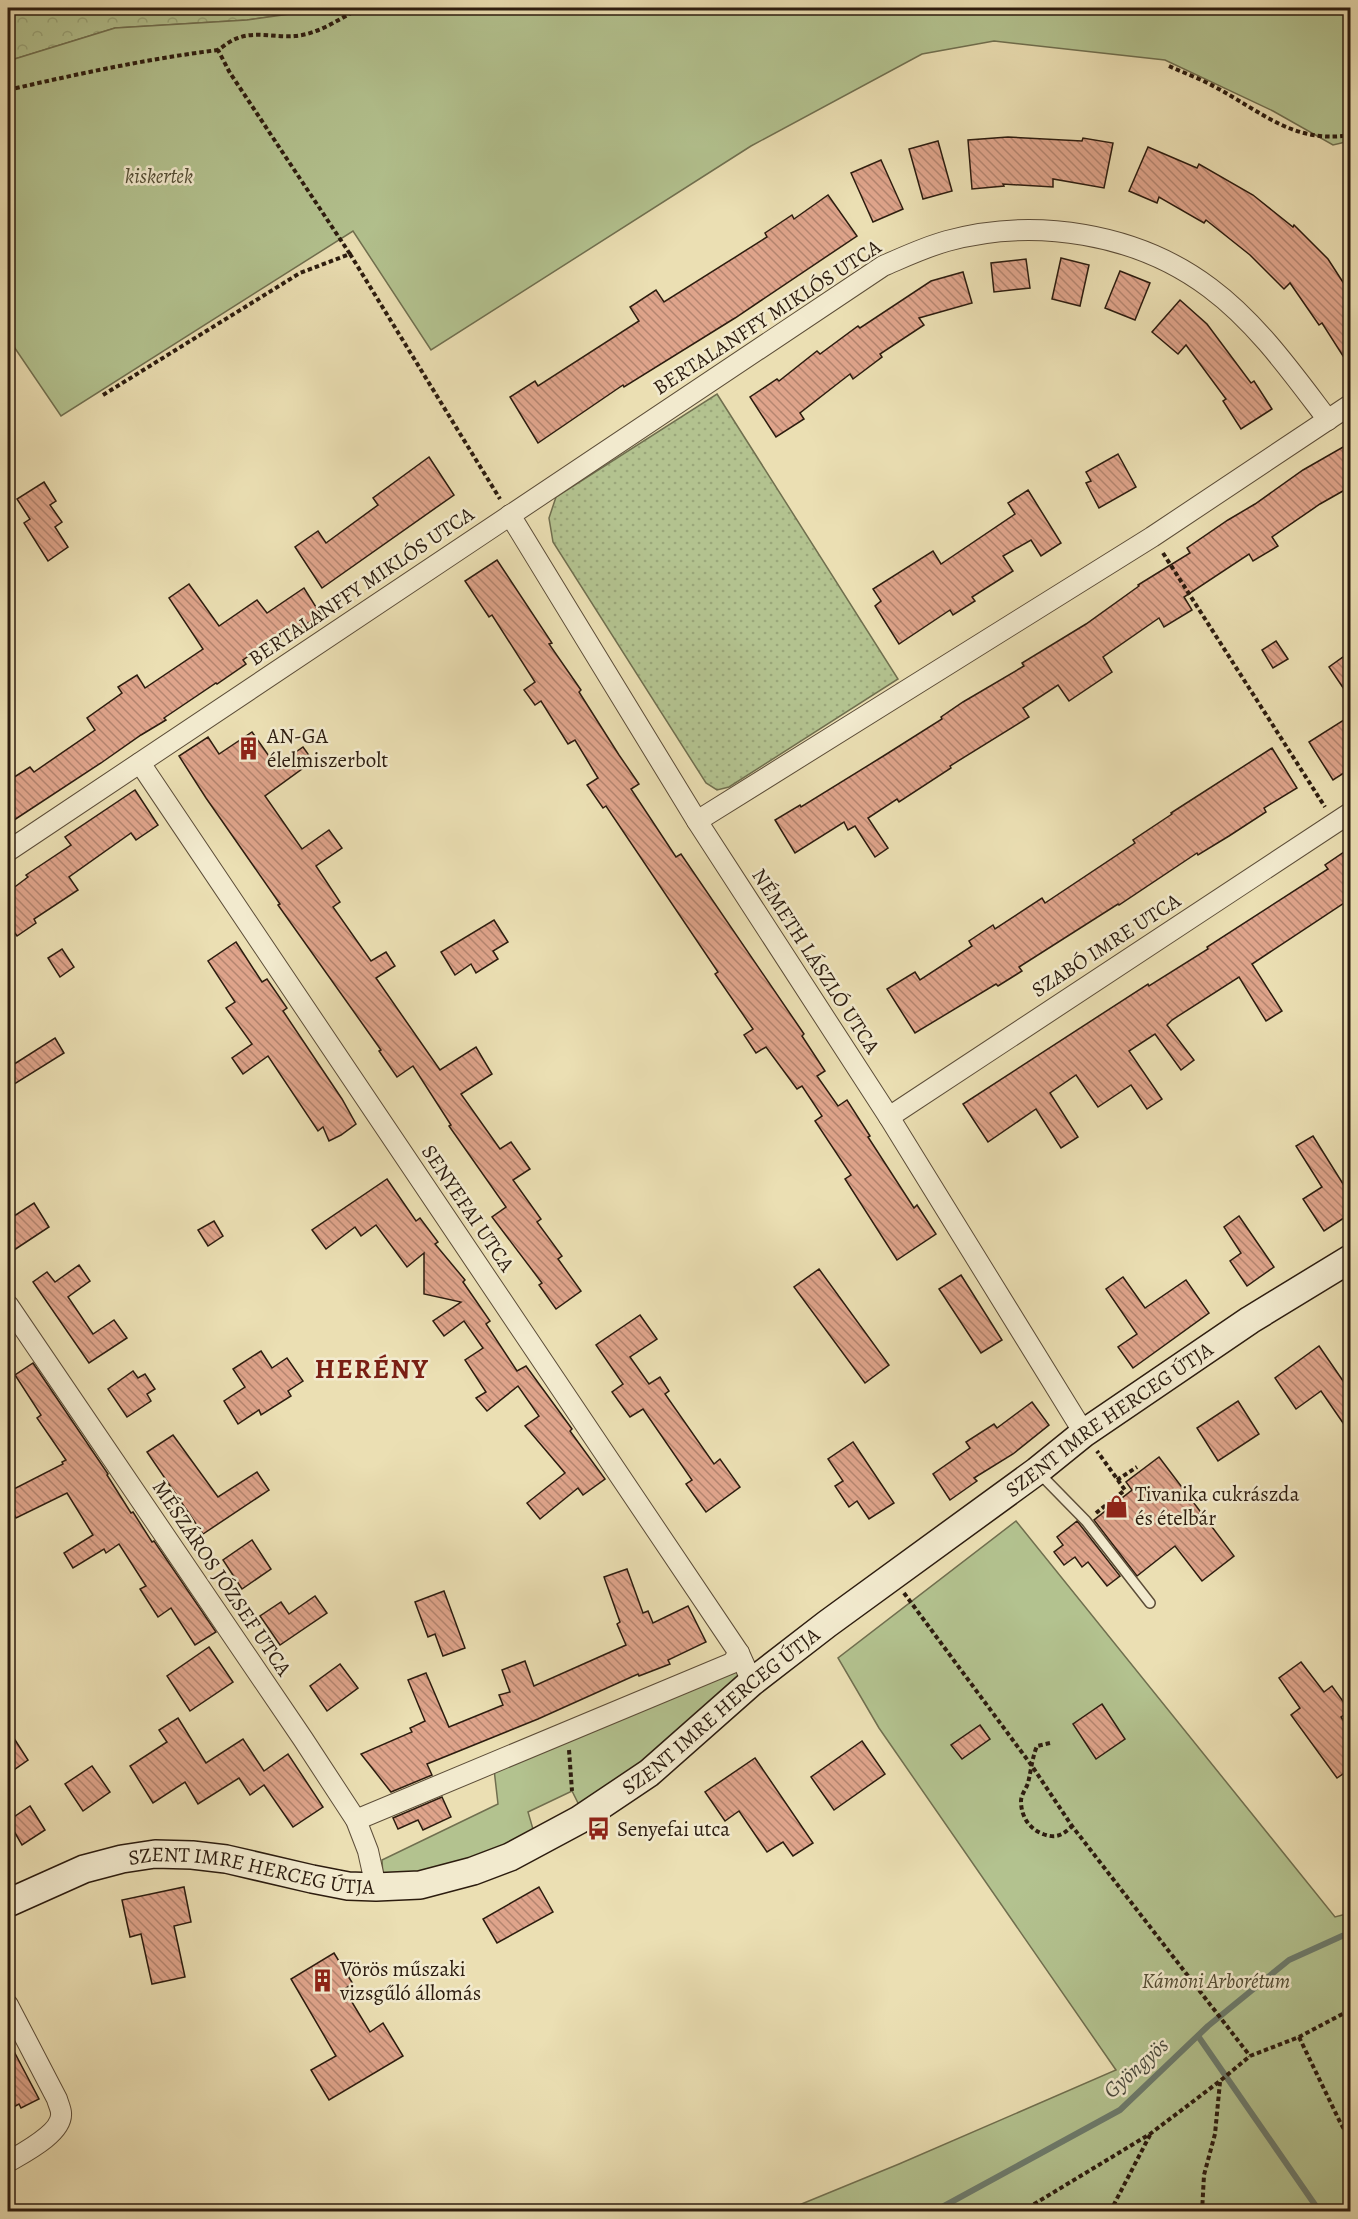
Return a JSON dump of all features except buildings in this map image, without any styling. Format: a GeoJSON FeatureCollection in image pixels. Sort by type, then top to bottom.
{"type":"FeatureCollection","features":[{"type":"Feature","properties":{"kind":"main road","name":"SZENT IMRE HERCEG ÚTJA"},"geometry":{"type":"LineString","coordinates":[[8,1903],[84,1869],[122,1859],[155,1854],[226,1859],[348,1886],[376,1887],[420,1885],[473,1871],[510,1857],[579,1820],[648,1773],[753,1682],[826,1624],[1037,1471],[1084,1433],[1250,1320],[1350,1259]]}},
{"type":"Feature","properties":{"kind":"street","name":"BERTALANFFY MIKLÓS UTCA"},"geometry":{"type":"LineString","coordinates":[[8,851],[883,266],[946,241],[1008,231],[1076,234],[1114,241],[1147,252],[1180,267],[1212,289],[1245,319],[1294,375],[1328,420]]}},
{"type":"Feature","properties":{"kind":"street"},"geometry":{"type":"LineString","coordinates":[[697,822],[1152,537],[1350,405]]}},
{"type":"Feature","properties":{"kind":"street","name":"NÉMETH LÁSZLÓ UTCA"},"geometry":{"type":"LineString","coordinates":[[510,515],[697,822],[889,1117],[1084,1433]]}},
{"type":"Feature","properties":{"kind":"street","name":"SENYEFAI UTCA"},"geometry":{"type":"LineString","coordinates":[[140,763],[739,1653],[753,1682]]}},
{"type":"Feature","properties":{"kind":"street","name":"SZABÓ IMRE UTCA"},"geometry":{"type":"LineString","coordinates":[[889,1117],[1343,818]]}},
{"type":"Feature","properties":{"kind":"street","name":"MÉSZÁROS JÓZSEF UTCA"},"geometry":{"type":"LineString","coordinates":[[8,1305],[356,1821],[368,1851],[376,1887]]}},
{"type":"Feature","properties":{"kind":"street","name":"SZENT IMRE HERCEG ÚTJA"},"geometry":{"type":"LineString","coordinates":[[356,1821],[732,1663],[739,1653]]}},
{"type":"Feature","properties":{"kind":"street"},"geometry":{"type":"LineString","coordinates":[[8,2006],[57,2099],[62,2114],[50,2135],[8,2162]]}},
{"type":"Feature","properties":{"kind":"lane"},"geometry":{"type":"LineString","coordinates":[[1037,1471],[1086,1521],[1150,1603]]}},
{"type":"Feature","properties":{"kind":"path"},"geometry":{"type":"LineString","coordinates":[[8,90],[116,66],[218,50],[238,38],[248,36],[294,36],[310,33],[360,8]]}},
{"type":"Feature","properties":{"kind":"path"},"geometry":{"type":"LineString","coordinates":[[218,50],[231,74],[350,254],[510,515]]}},
{"type":"Feature","properties":{"kind":"path"},"geometry":{"type":"LineString","coordinates":[[1169,66],[1215,86],[1298,133],[1330,138],[1350,135]]}},
{"type":"Feature","properties":{"kind":"path"},"geometry":{"type":"LineString","coordinates":[[103,395],[300,273],[350,254]]}},
{"type":"Feature","properties":{"kind":"path"},"geometry":{"type":"LineString","coordinates":[[1152,537],[1343,818]]}},
{"type":"Feature","properties":{"kind":"path"},"geometry":{"type":"LineString","coordinates":[[1084,1433],[1125,1490],[1086,1521]]}},
{"type":"Feature","properties":{"kind":"path"},"geometry":{"type":"LineString","coordinates":[[1117,1480],[1137,1467]]}},
{"type":"Feature","properties":{"kind":"path"},"geometry":{"type":"LineString","coordinates":[[912,1602],[1032,1766],[1072,1826],[1250,2056]]}},
{"type":"Feature","properties":{"kind":"path"},"geometry":{"type":"LineString","coordinates":[[568,1732],[572,1791]]}},
{"type":"Feature","properties":{"kind":"path"},"geometry":{"type":"LineString","coordinates":[[1050,1743],[1037,1746],[1027,1786],[1021,1799],[1023,1812],[1029,1827],[1042,1834],[1054,1837],[1062,1835],[1072,1826]]}},
{"type":"Feature","properties":{"kind":"path"},"geometry":{"type":"LineString","coordinates":[[1021,2211],[1150,2134],[1250,2056],[1299,2037],[1350,2010]]}},
{"type":"Feature","properties":{"kind":"path"},"geometry":{"type":"LineString","coordinates":[[1299,2037],[1350,2139]]}},
{"type":"Feature","properties":{"kind":"path"},"geometry":{"type":"LineString","coordinates":[[1202,2211],[1204,2175],[1215,2133],[1220,2081]]}},
{"type":"Feature","properties":{"kind":"path"},"geometry":{"type":"LineString","coordinates":[[1110,2211],[1150,2134]]}},
{"type":"Feature","properties":{"kind":"green space"},"geometry":{"type":"Polygon","coordinates":[[[8,8],[305,8],[297,13],[247,20],[115,28],[8,61],[8,8]]]}},
{"type":"Feature","properties":{"kind":"green space","name":"kiskertek"},"geometry":{"type":"Polygon","coordinates":[[[305,8],[1350,8],[1350,141],[1333,145],[1273,111],[1165,60],[994,41],[922,54],[751,146],[431,350],[353,231],[61,416],[8,338],[8,61],[115,28],[247,20],[297,13],[305,8]]]}},
{"type":"Feature","properties":{"kind":"green space"},"geometry":{"type":"Polygon","coordinates":[[[717,394],[898,679],[729,787],[717,790],[706,783],[553,542],[549,518],[556,497],[717,394]]]}},
{"type":"Feature","properties":{"kind":"green space","name":"Kámoni Arborétum"},"geometry":{"type":"Polygon","coordinates":[[[1016,1521],[1335,1917],[1350,1913],[1350,2211],[782,2212],[1116,2070],[879,1728],[838,1658],[1016,1521]]]}},
{"type":"Feature","properties":{"kind":"green space"},"geometry":{"type":"Polygon","coordinates":[[[732,1663],[746,1680],[581,1809],[572,1791],[528,1812],[535,1836],[460,1867],[383,1876],[382,1860],[498,1804],[494,1769],[732,1663]]]}},
{"type":"Feature","properties":{"kind":"waterway"},"geometry":{"type":"LineString","coordinates":[[8,12],[15,8]]}},
{"type":"Feature","properties":{"kind":"waterway","name":"Gyöngyös"},"geometry":{"type":"LineString","coordinates":[[933,2212],[1120,2110],[1208,2026],[1289,1960],[1350,1934]]}},
{"type":"Feature","properties":{"kind":"waterway"},"geometry":{"type":"LineString","coordinates":[[1198,2036],[1320,2212]]}},
{"type":"Feature","properties":{"kind":"place","name":"AN-GA élelmiszerbolt"},"geometry":{"type":"Point","coordinates":[249,748]}},
{"type":"Feature","properties":{"kind":"place","name":"Tivanika cukrászda és ételbár"},"geometry":{"type":"Point","coordinates":[1117,1506]}},
{"type":"Feature","properties":{"kind":"place","name":"Senyefai utca"},"geometry":{"type":"Point","coordinates":[599,1829]}},
{"type":"Feature","properties":{"kind":"place","name":"Vörös műszaki vizsgűló állomás"},"geometry":{"type":"Point","coordinates":[322,1981]}},
{"type":"Feature","properties":{"kind":"district","name":"HERÉNY"},"geometry":{"type":"Point","coordinates":[372,1369]}}]}
